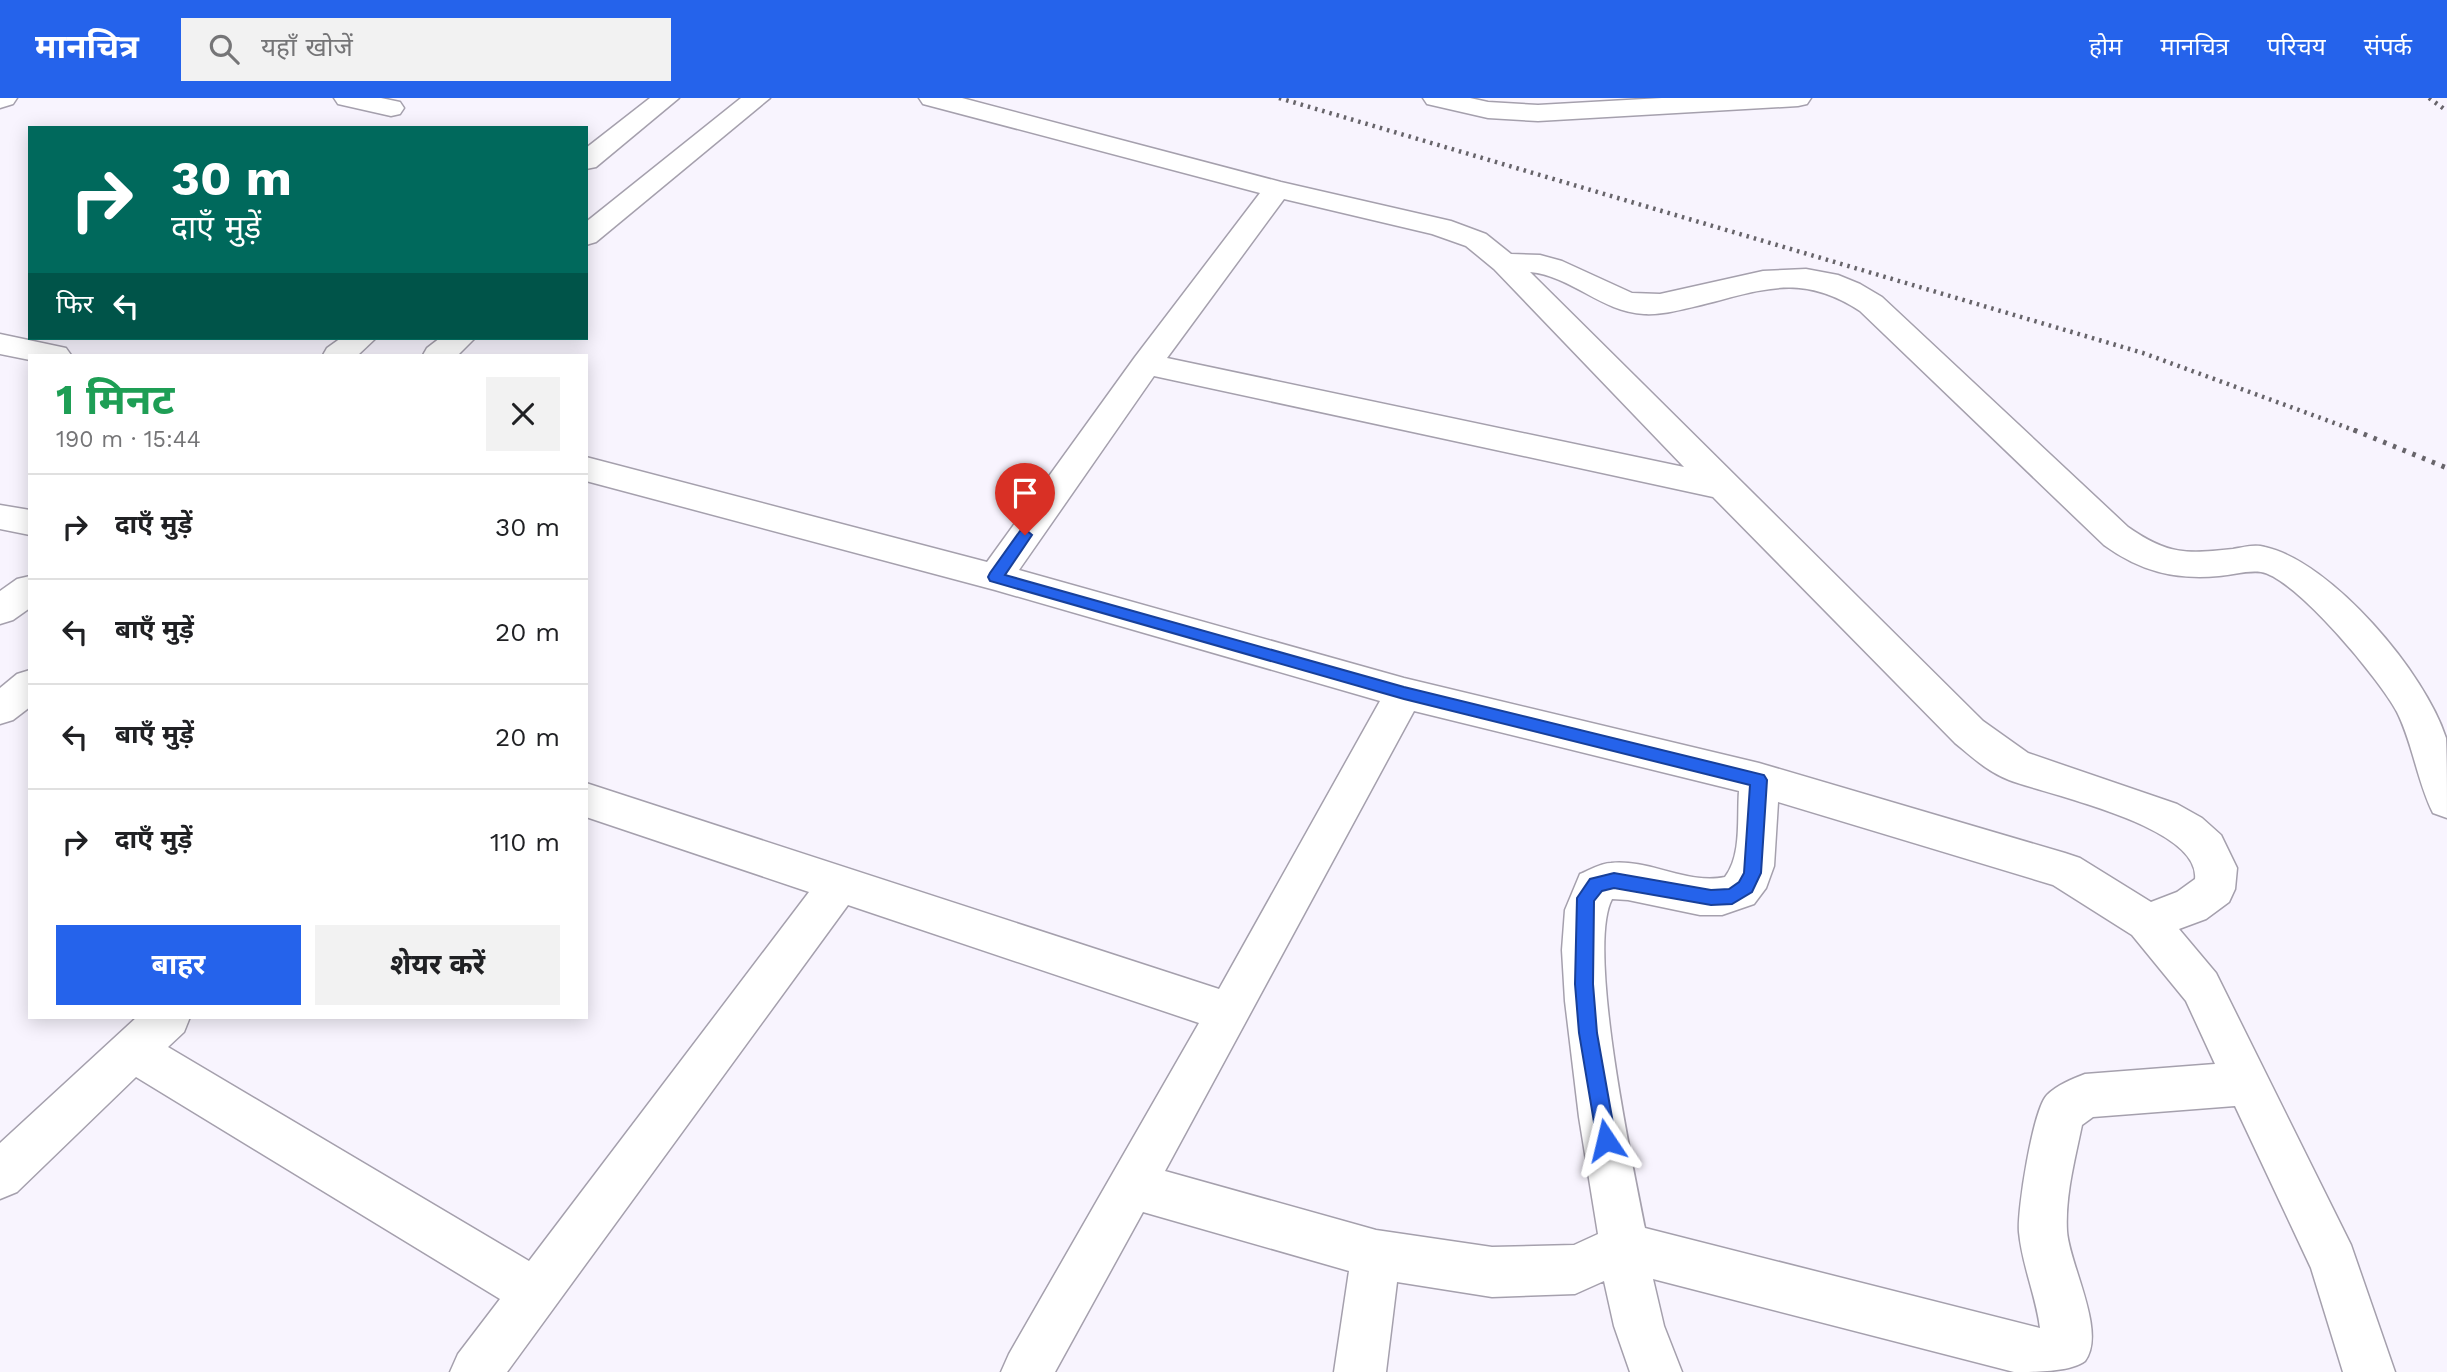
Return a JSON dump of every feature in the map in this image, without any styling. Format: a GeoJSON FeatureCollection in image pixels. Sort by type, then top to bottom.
{"type":"FeatureCollection","features":[{"type":"Feature","properties":{"kind":"street"},"geometry":{"type":"LineString","coordinates":[[347,98],[391,108]]}},
{"type":"Feature","properties":{"kind":"street"},"geometry":{"type":"LineString","coordinates":[[588,159],[666,98]]}},
{"type":"Feature","properties":{"kind":"street"},"geometry":{"type":"LineString","coordinates":[[588,234],[757,98]]}},
{"type":"Feature","properties":{"kind":"street"},"geometry":{"type":"LineString","coordinates":[[932,98],[1277,189],[1441,228],[1476,240],[1504,262],[1724,487],[1969,732],[1994,753],[2021,768],[2168,816],[2202,842],[2216,867],[2214,890],[2192,906],[2147,922]]}},
{"type":"Feature","properties":{"kind":"street"},"geometry":{"type":"LineString","coordinates":[[1436,98],[1488,110],[1538,113],[1798,98]]}},
{"type":"Feature","properties":{"kind":"street"},"geometry":{"type":"LineString","coordinates":[[995,577],[1146,364],[1277,189]]}},
{"type":"Feature","properties":{"kind":"street"},"geometry":{"type":"LineString","coordinates":[[1504,262],[1550,266],[1608,296],[1641,304],[1664,303],[1779,278],[1821,278],[1852,290],[1871,304],[2116,536],[2141,555],[2182,566],[2263,559],[2282,564],[2302,578],[2375,651],[2435,733],[2447,801]]}},
{"type":"Feature","properties":{"kind":"street"},"geometry":{"type":"LineString","coordinates":[[339,354],[358,340]]}},
{"type":"Feature","properties":{"kind":"street"},"geometry":{"type":"LineString","coordinates":[[439,354],[457,340]]}},
{"type":"Feature","properties":{"kind":"street"},"geometry":{"type":"LineString","coordinates":[[0,344],[45,354]]}},
{"type":"Feature","properties":{"kind":"street"},"geometry":{"type":"LineString","coordinates":[[1146,364],[1724,487]]}},
{"type":"Feature","properties":{"kind":"street"},"geometry":{"type":"LineString","coordinates":[[588,470],[995,577],[1404,693],[1759,780],[2065,871],[2147,922],[2201,986],[2334,1262],[2370,1372]]}},
{"type":"Feature","properties":{"kind":"street"},"geometry":{"type":"LineString","coordinates":[[0,517],[28,523]]}},
{"type":"Feature","properties":{"kind":"street"},"geometry":{"type":"LineString","coordinates":[[0,610],[28,590]]}},
{"type":"Feature","properties":{"kind":"street"},"geometry":{"type":"LineString","coordinates":[[0,709],[28,687]]}},
{"type":"Feature","properties":{"kind":"street"},"geometry":{"type":"LineString","coordinates":[[1027,1372],[1133,1186],[1404,693]]}},
{"type":"Feature","properties":{"kind":"street"},"geometry":{"type":"LineString","coordinates":[[1656,1372],[1646,1349],[1628,1284],[1588,1033],[1584,984],[1586,898],[1597,884],[1614,880],[1711,898],[1732,896],[1746,887],[1752,873],[1759,780]]}},
{"type":"Feature","properties":{"kind":"street"},"geometry":{"type":"LineString","coordinates":[[588,801],[1229,1013]]}},
{"type":"Feature","properties":{"kind":"street"},"geometry":{"type":"LineString","coordinates":[[476,1372],[839,885]]}},
{"type":"Feature","properties":{"kind":"street"},"geometry":{"type":"LineString","coordinates":[[0,1175],[167,1019]]}},
{"type":"Feature","properties":{"kind":"street"},"geometry":{"type":"LineString","coordinates":[[133,1051],[534,1292]]}},
{"type":"Feature","properties":{"kind":"street"},"geometry":{"type":"LineString","coordinates":[[1133,1186],[1376,1254],[1492,1272],[1575,1269],[1624,1247],[2050,1356],[2067,1343],[2063,1313],[2043,1232],[2046,1186],[2062,1112],[2085,1096],[2247,1083]]}},
{"type":"Feature","properties":{"kind":"street"},"geometry":{"type":"LineString","coordinates":[[1360,1372],[1376,1254]]}},
{"type":"Feature","properties":{"kind":"railway"},"geometry":{"type":"LineString","coordinates":[[1279,98],[2143,353],[2358,432]]}},
{"type":"Feature","properties":{"kind":"railway"},"geometry":{"type":"LineString","coordinates":[[2429,98],[2447,111]]}},
{"type":"Feature","properties":{"kind":"railway"},"geometry":{"type":"LineString","coordinates":[[2354,430],[2358,432]]}},
{"type":"Feature","properties":{"kind":"railway"},"geometry":{"type":"LineString","coordinates":[[2358,432],[2447,468]]}},
{"type":"Feature","properties":{"kind":"route"},"geometry":{"type":"LineString","coordinates":[[1025,535],[995,577],[1404,693],[1759,780],[1752,873],[1746,887],[1732,896],[1711,898],[1614,880],[1597,884],[1586,898],[1584,984],[1588,1033],[1606,1140]]}}]}
